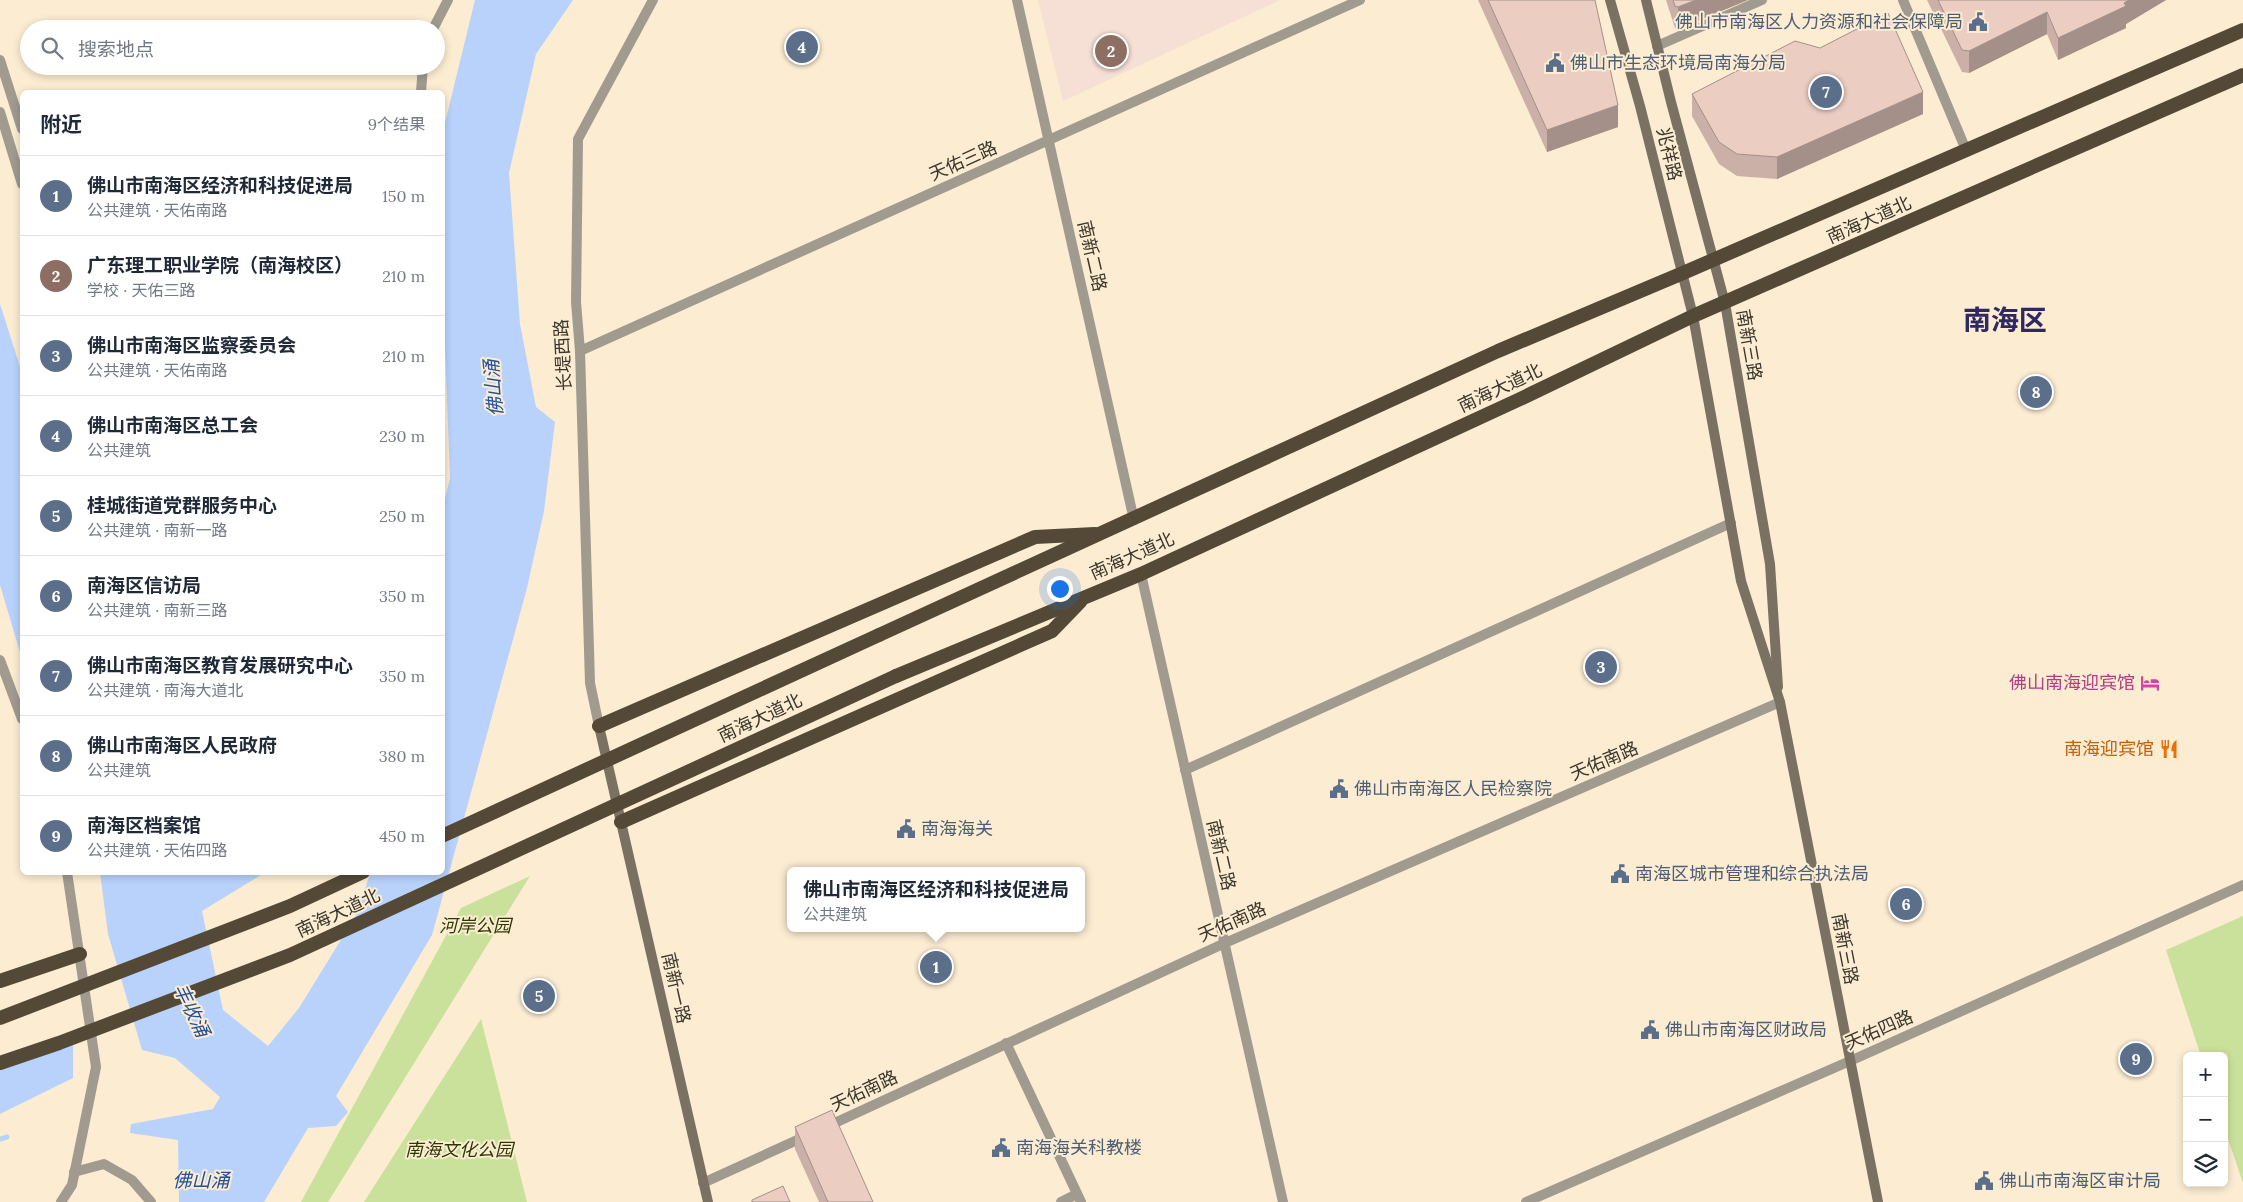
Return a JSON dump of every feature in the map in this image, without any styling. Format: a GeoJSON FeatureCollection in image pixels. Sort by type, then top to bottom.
{"type":"FeatureCollection","features":[{"type":"Feature","properties":{"kind":"highway","name":"南海大道北"},"geometry":{"type":"LineString","coordinates":[[445,835],[1104,534],[1498,351],[1683,273],[2243,30]]}},
{"type":"Feature","properties":{"kind":"highway","name":"南海大道北"},"geometry":{"type":"LineString","coordinates":[[0,1063],[59,1043],[290,955],[896,676],[1141,574],[1518,400],[1693,316],[2243,75]]}},
{"type":"Feature","properties":{"kind":"highway"},"geometry":{"type":"LineString","coordinates":[[600,726],[1035,537],[1104,534]]}},
{"type":"Feature","properties":{"kind":"highway"},"geometry":{"type":"LineString","coordinates":[[621,822],[1052,631],[1085,597]]}},
{"type":"Feature","properties":{"kind":"highway","name":"南海大道北"},"geometry":{"type":"LineString","coordinates":[[0,1018],[290,906],[357,875]]}},
{"type":"Feature","properties":{"kind":"highway"},"geometry":{"type":"LineString","coordinates":[[0,982],[80,954]]}},
{"type":"Feature","properties":{"kind":"main road","name":"兆祥路"},"geometry":{"type":"LineString","coordinates":[[1610,0],[1640,106],[1693,316]]}},
{"type":"Feature","properties":{"kind":"main road","name":"南新三路"},"geometry":{"type":"LineString","coordinates":[[1646,0],[1725,303],[1770,564],[1780,702],[1878,1202]]}},
{"type":"Feature","properties":{"kind":"main road","name":"南新三路"},"geometry":{"type":"LineString","coordinates":[[1693,316],[1740,581],[1780,702]]}},
{"type":"Feature","properties":{"kind":"main road","name":"南新一路"},"geometry":{"type":"LineString","coordinates":[[600,726],[708,1202]]}},
{"type":"Feature","properties":{"kind":"street"},"geometry":{"type":"LineString","coordinates":[[438,20],[448,0]]}},
{"type":"Feature","properties":{"kind":"street","name":"长堤西路"},"geometry":{"type":"LineString","coordinates":[[600,726],[590,683],[580,352],[576,302],[578,139],[653,0]]}},
{"type":"Feature","properties":{"kind":"street","name":"南新二路"},"geometry":{"type":"LineString","coordinates":[[1016,0],[1134,520]]}},
{"type":"Feature","properties":{"kind":"street","name":"天佑三路"},"geometry":{"type":"LineString","coordinates":[[580,352],[1360,0]]}},
{"type":"Feature","properties":{"kind":"street"},"geometry":{"type":"LineString","coordinates":[[1657,46],[1762,0]]}},
{"type":"Feature","properties":{"kind":"street"},"geometry":{"type":"LineString","coordinates":[[1902,0],[1966,150]]}},
{"type":"Feature","properties":{"kind":"street"},"geometry":{"type":"LineString","coordinates":[[0,60],[20,123]]}},
{"type":"Feature","properties":{"kind":"street"},"geometry":{"type":"LineString","coordinates":[[421,90],[422,75]]}},
{"type":"Feature","properties":{"kind":"street"},"geometry":{"type":"LineString","coordinates":[[0,112],[20,177]]}},
{"type":"Feature","properties":{"kind":"street"},"geometry":{"type":"LineString","coordinates":[[1185,770],[1731,523]]}},
{"type":"Feature","properties":{"kind":"street","name":"南新二路"},"geometry":{"type":"LineString","coordinates":[[1141,574],[1284,1202]]}},
{"type":"Feature","properties":{"kind":"street"},"geometry":{"type":"LineString","coordinates":[[0,660],[20,714]]}},
{"type":"Feature","properties":{"kind":"street","name":"天佑南路"},"geometry":{"type":"LineString","coordinates":[[703,1183],[1224,942],[1780,702]]}},
{"type":"Feature","properties":{"kind":"street"},"geometry":{"type":"LineString","coordinates":[[62,1202],[72,1185],[96,1067],[67,875]]}},
{"type":"Feature","properties":{"kind":"street","name":"天佑四路"},"geometry":{"type":"LineString","coordinates":[[1526,1202],[1850,1061],[2243,885]]}},
{"type":"Feature","properties":{"kind":"street"},"geometry":{"type":"LineString","coordinates":[[1006,1043],[1079,1198],[1061,1202]]}},
{"type":"Feature","properties":{"kind":"street"},"geometry":{"type":"LineString","coordinates":[[74,1172],[104,1164],[132,1180],[151,1202]]}},
{"type":"Feature","properties":{"kind":"shaded area"},"geometry":{"type":"Polygon","coordinates":[[[1038,0],[1280,0],[1063,101],[1038,0]]]}},
{"type":"Feature","properties":{"kind":"green space","name":"河岸公园"},"geometry":{"type":"Polygon","coordinates":[[[530,876],[328,1202],[301,1202],[461,908],[530,876]]]}},
{"type":"Feature","properties":{"kind":"green space"},"geometry":{"type":"Polygon","coordinates":[[[2243,916],[2243,1183],[2228,1139],[2228,1052],[2200,1052],[2166,950],[2243,916]]]}},
{"type":"Feature","properties":{"kind":"green space","name":"南海文化公园"},"geometry":{"type":"Polygon","coordinates":[[[481,1019],[527,1202],[364,1202],[481,1019]]]}},
{"type":"Feature","properties":{"kind":"water"},"geometry":{"type":"Polygon","coordinates":[[[475,0],[573,0],[536,54],[509,173],[520,324],[536,407],[555,422],[544,511],[527,588],[432,935],[336,1096],[348,1112],[336,1126],[308,1128],[264,1202],[179,1202],[178,1140],[130,1133],[131,1124],[213,1109],[220,1097],[175,1058],[142,1050],[108,934],[100,875],[261,875],[202,911],[223,1010],[268,1046],[299,1008],[358,912],[369,875],[445,875],[445,499],[450,478],[445,348],[445,123],[475,0]]]}},
{"type":"Feature","properties":{"kind":"water"},"geometry":{"type":"Polygon","coordinates":[[[0,304],[20,367],[20,652],[0,585],[0,304]]]}},
{"type":"Feature","properties":{"kind":"water"},"geometry":{"type":"Polygon","coordinates":[[[73,1032],[73,1078],[0,1114],[0,1063],[73,1032]]]}},
{"type":"Feature","properties":{"kind":"building","name":"佛山市生态环境局南海分局"},"geometry":{"type":"Polygon","coordinates":[[[1488,0],[1595,0],[1618,105],[1547,130],[1488,0]]]}},
{"type":"Feature","properties":{"kind":"building"},"geometry":{"type":"Polygon","coordinates":[[[1673,0],[1696,0],[1678,7],[1675,6],[1673,0]]]}},
{"type":"Feature","properties":{"kind":"building"},"geometry":{"type":"Polygon","coordinates":[[[1938,0],[2129,0],[2124,3],[2126,6],[2058,38],[2047,12],[1969,51],[1962,50],[1938,0]]]}},
{"type":"Feature","properties":{"kind":"building"},"geometry":{"type":"Polygon","coordinates":[[[1888,13],[1923,92],[1777,157],[1737,154],[1719,142],[1692,94],[1795,41],[1820,48],[1888,13]]]}},
{"type":"Feature","properties":{"kind":"building"},"geometry":{"type":"Polygon","coordinates":[[[832,1110],[873,1202],[828,1202],[795,1127],[832,1110]]]}},
{"type":"Feature","properties":{"kind":"building"},"geometry":{"type":"Polygon","coordinates":[[[783,1186],[790,1202],[752,1202],[752,1200],[783,1186]]]}},
{"type":"Feature","properties":{"kind":"waterway"},"geometry":{"type":"LineString","coordinates":[[0,1139],[7,1137]]}},
{"type":"Feature","properties":{"kind":"place","name":"佛山市南海区人力资源和社会保障局"},"geometry":{"type":"Point","coordinates":[1978,22]}},
{"type":"Feature","properties":{"kind":"place","name":"佛山市南海区总工会"},"geometry":{"type":"Point","coordinates":[802,47]}},
{"type":"Feature","properties":{"kind":"place","name":"广东理工职业学院（南海校区）"},"geometry":{"type":"Point","coordinates":[1111,51]}},
{"type":"Feature","properties":{"kind":"place","name":"佛山市生态环境局南海分局"},"geometry":{"type":"Point","coordinates":[1555,63]}},
{"type":"Feature","properties":{"kind":"place","name":"佛山市南海区教育发展研究中心"},"geometry":{"type":"Point","coordinates":[1826,92]}},
{"type":"Feature","properties":{"kind":"place","name":"佛山市南海区人民政府"},"geometry":{"type":"Point","coordinates":[2036,392]}},
{"type":"Feature","properties":{"kind":"place","name":"佛山市南海区监察委员会"},"geometry":{"type":"Point","coordinates":[1601,667]}},
{"type":"Feature","properties":{"kind":"place","name":"佛山南海迎宾馆"},"geometry":{"type":"Point","coordinates":[2150,683]}},
{"type":"Feature","properties":{"kind":"place","name":"南海迎宾馆"},"geometry":{"type":"Point","coordinates":[2169,749]}},
{"type":"Feature","properties":{"kind":"place","name":"佛山市南海区人民检察院"},"geometry":{"type":"Point","coordinates":[1339,789]}},
{"type":"Feature","properties":{"kind":"place","name":"南海海关"},"geometry":{"type":"Point","coordinates":[906,829]}},
{"type":"Feature","properties":{"kind":"place","name":"南海区城市管理和综合执法局"},"geometry":{"type":"Point","coordinates":[1620,874]}},
{"type":"Feature","properties":{"kind":"place","name":"南海区信访局"},"geometry":{"type":"Point","coordinates":[1906,904]}},
{"type":"Feature","properties":{"kind":"place","name":"佛山市南海区经济和科技促进局"},"geometry":{"type":"Point","coordinates":[936,967]}},
{"type":"Feature","properties":{"kind":"place","name":"桂城街道党群服务中心"},"geometry":{"type":"Point","coordinates":[539,996]}},
{"type":"Feature","properties":{"kind":"place","name":"佛山市南海区财政局"},"geometry":{"type":"Point","coordinates":[1650,1030]}},
{"type":"Feature","properties":{"kind":"place","name":"南海区档案馆"},"geometry":{"type":"Point","coordinates":[2136,1059]}},
{"type":"Feature","properties":{"kind":"place","name":"南海海关科教楼"},"geometry":{"type":"Point","coordinates":[1001,1148]}},
{"type":"Feature","properties":{"kind":"place","name":"佛山市南海区审计局"},"geometry":{"type":"Point","coordinates":[1984,1181]}},
{"type":"Feature","properties":{"kind":"district","name":"南海区"},"geometry":{"type":"Point","coordinates":[2005,320]}},
{"type":"Feature","properties":{"kind":"water label","name":"佛山涌"},"geometry":{"type":"Point","coordinates":[493,388]}},
{"type":"Feature","properties":{"kind":"water label","name":"丰收涌"},"geometry":{"type":"Point","coordinates":[192,1010]}},
{"type":"Feature","properties":{"kind":"water label","name":"佛山涌"},"geometry":{"type":"Point","coordinates":[201,1180]}}]}
